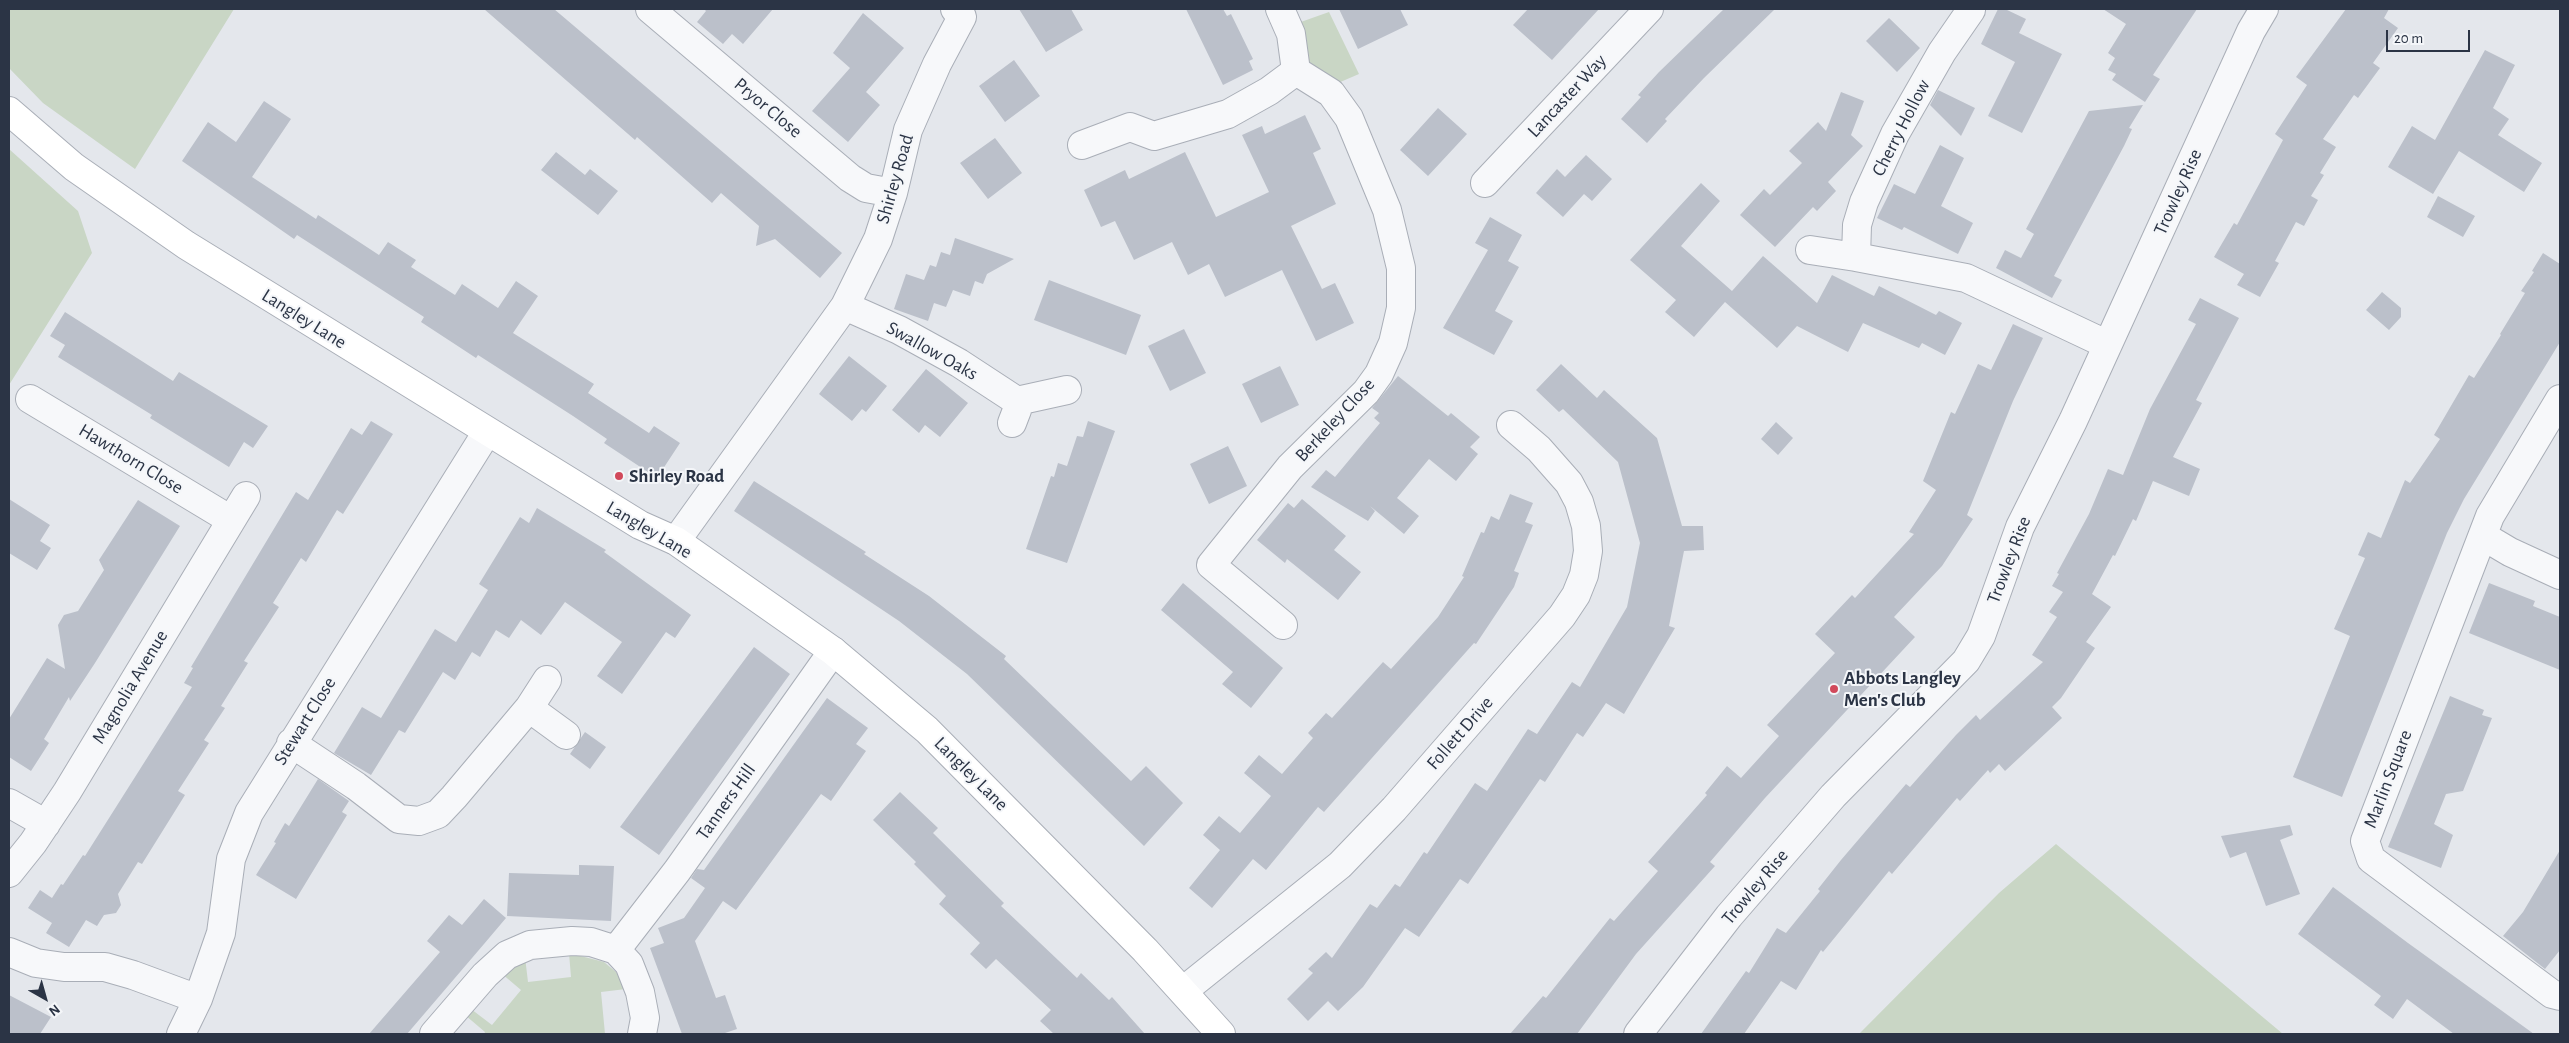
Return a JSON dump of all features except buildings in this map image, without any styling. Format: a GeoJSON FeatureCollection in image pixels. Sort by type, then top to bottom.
{"type":"FeatureCollection","features":[{"type":"Feature","properties":{"kind":"street","name":"Pryor Close"},"geometry":{"type":"LineString","coordinates":[[650,9],[850,178],[866,188],[893,193]]}},
{"type":"Feature","properties":{"kind":"street"},"geometry":{"type":"LineString","coordinates":[[1082,145],[1130,127],[1154,136],[1228,114],[1269,91],[1296,70],[1291,34],[1280,9]]}},
{"type":"Feature","properties":{"kind":"street","name":"Lancaster Way"},"geometry":{"type":"LineString","coordinates":[[1485,183],[1649,9]]}},
{"type":"Feature","properties":{"kind":"street","name":"Trowley Rise"},"geometry":{"type":"LineString","coordinates":[[1638,1034],[1729,916],[1833,796],[1966,661],[1981,636],[2020,526],[2073,421],[2106,344],[2177,196],[2251,31],[2264,9]]}},
{"type":"Feature","properties":{"kind":"street","name":"Cherry Hollow"},"geometry":{"type":"LineString","coordinates":[[1856,256],[1857,225],[1864,202],[1895,134],[1942,52],[1971,10]]}},
{"type":"Feature","properties":{"kind":"street","name":"Shirley Road"},"geometry":{"type":"LineString","coordinates":[[676,541],[845,306],[878,239],[893,193],[908,130],[962,11]]}},
{"type":"Feature","properties":{"kind":"street","name":"Berkeley Close"},"geometry":{"type":"LineString","coordinates":[[1283,625],[1211,565],[1290,468],[1366,392],[1379,374],[1393,343],[1401,308],[1401,268],[1388,210],[1349,118],[1331,93],[1296,70]]}},
{"type":"Feature","properties":{"kind":"street","name":"Langley Lane"},"geometry":{"type":"LineString","coordinates":[[9,111],[74,167],[186,245],[640,525],[676,541],[833,651],[900,705],[927,730],[1183,991],[1221,1034]]}},
{"type":"Feature","properties":{"kind":"street"},"geometry":{"type":"LineString","coordinates":[[1810,250],[1856,256],[1966,278],[2106,344]]}},
{"type":"Feature","properties":{"kind":"street","name":"Swallow Oaks"},"geometry":{"type":"LineString","coordinates":[[845,306],[899,330],[960,362],[1015,412],[1067,390]]}},
{"type":"Feature","properties":{"kind":"street","name":"Hawthorn Close"},"geometry":{"type":"LineString","coordinates":[[30,399],[231,520]]}},
{"type":"Feature","properties":{"kind":"street","name":"Marlin Square"},"geometry":{"type":"LineString","coordinates":[[2560,399],[2490,516],[2365,841],[2371,859],[2552,994],[2560,996]]}},
{"type":"Feature","properties":{"kind":"street","name":"Follett Drive"},"geometry":{"type":"LineString","coordinates":[[1183,991],[1340,865],[1394,809],[1562,616],[1576,595],[1584,575],[1588,551],[1586,526],[1579,502],[1569,483],[1539,449],[1511,425]]}},
{"type":"Feature","properties":{"kind":"street","name":"Stewart Close"},"geometry":{"type":"LineString","coordinates":[[181,1034],[198,999],[221,933],[230,859],[249,813],[487,432]]}},
{"type":"Feature","properties":{"kind":"street","name":"Magnolia Avenue"},"geometry":{"type":"LineString","coordinates":[[9,873],[46,824],[246,496]]}},
{"type":"Feature","properties":{"kind":"street"},"geometry":{"type":"LineString","coordinates":[[2483,536],[2510,552],[2560,575]]}},
{"type":"Feature","properties":{"kind":"street","name":"Tanners Hill"},"geometry":{"type":"LineString","coordinates":[[616,950],[677,870],[833,651]]}},
{"type":"Feature","properties":{"kind":"street"},"geometry":{"type":"LineString","coordinates":[[291,743],[356,786],[399,818],[419,821],[438,814],[454,797],[528,708],[547,680]]}},
{"type":"Feature","properties":{"kind":"street"},"geometry":{"type":"LineString","coordinates":[[528,708],[566,735]]}},
{"type":"Feature","properties":{"kind":"street"},"geometry":{"type":"LineString","coordinates":[[9,803],[46,824]]}},
{"type":"Feature","properties":{"kind":"street"},"geometry":{"type":"LineString","coordinates":[[434,1034],[485,975],[507,955],[530,945],[572,941],[591,942],[616,950],[629,964],[640,992],[645,1018],[642,1034]]}},
{"type":"Feature","properties":{"kind":"street"},"geometry":{"type":"LineString","coordinates":[[9,952],[36,963],[64,967],[105,967],[133,975],[198,999]]}},
{"type":"Feature","properties":{"kind":"green space"},"geometry":{"type":"Polygon","coordinates":[[[9,9],[234,9],[135,169],[43,103],[9,68],[9,9]]]}},
{"type":"Feature","properties":{"kind":"green space"},"geometry":{"type":"Polygon","coordinates":[[[1329,12],[1359,74],[1331,86],[1317,76],[1304,58],[1298,23],[1329,12]]]}},
{"type":"Feature","properties":{"kind":"green space"},"geometry":{"type":"Polygon","coordinates":[[[9,149],[78,211],[92,253],[9,385],[9,149]]]}},
{"type":"Feature","properties":{"kind":"green space"},"geometry":{"type":"Polygon","coordinates":[[[2056,844],[2283,1034],[1859,1034],[1999,893],[2056,844]]]}},
{"type":"Feature","properties":{"kind":"green space"},"geometry":{"type":"Polygon","coordinates":[[[569,953],[604,962],[616,972],[626,989],[601,992],[605,1034],[484,1034],[485,1032],[465,1015],[471,1009],[492,1025],[521,990],[501,973],[525,957],[528,982],[571,977],[569,953]]]}},
{"type":"Feature","properties":{"kind":"place","name":"Shirley Road"},"geometry":{"type":"Point","coordinates":[619,476]}},
{"type":"Feature","properties":{"kind":"place","name":"Abbots Langley Men's Club"},"geometry":{"type":"Point","coordinates":[1834,689]}}]}
